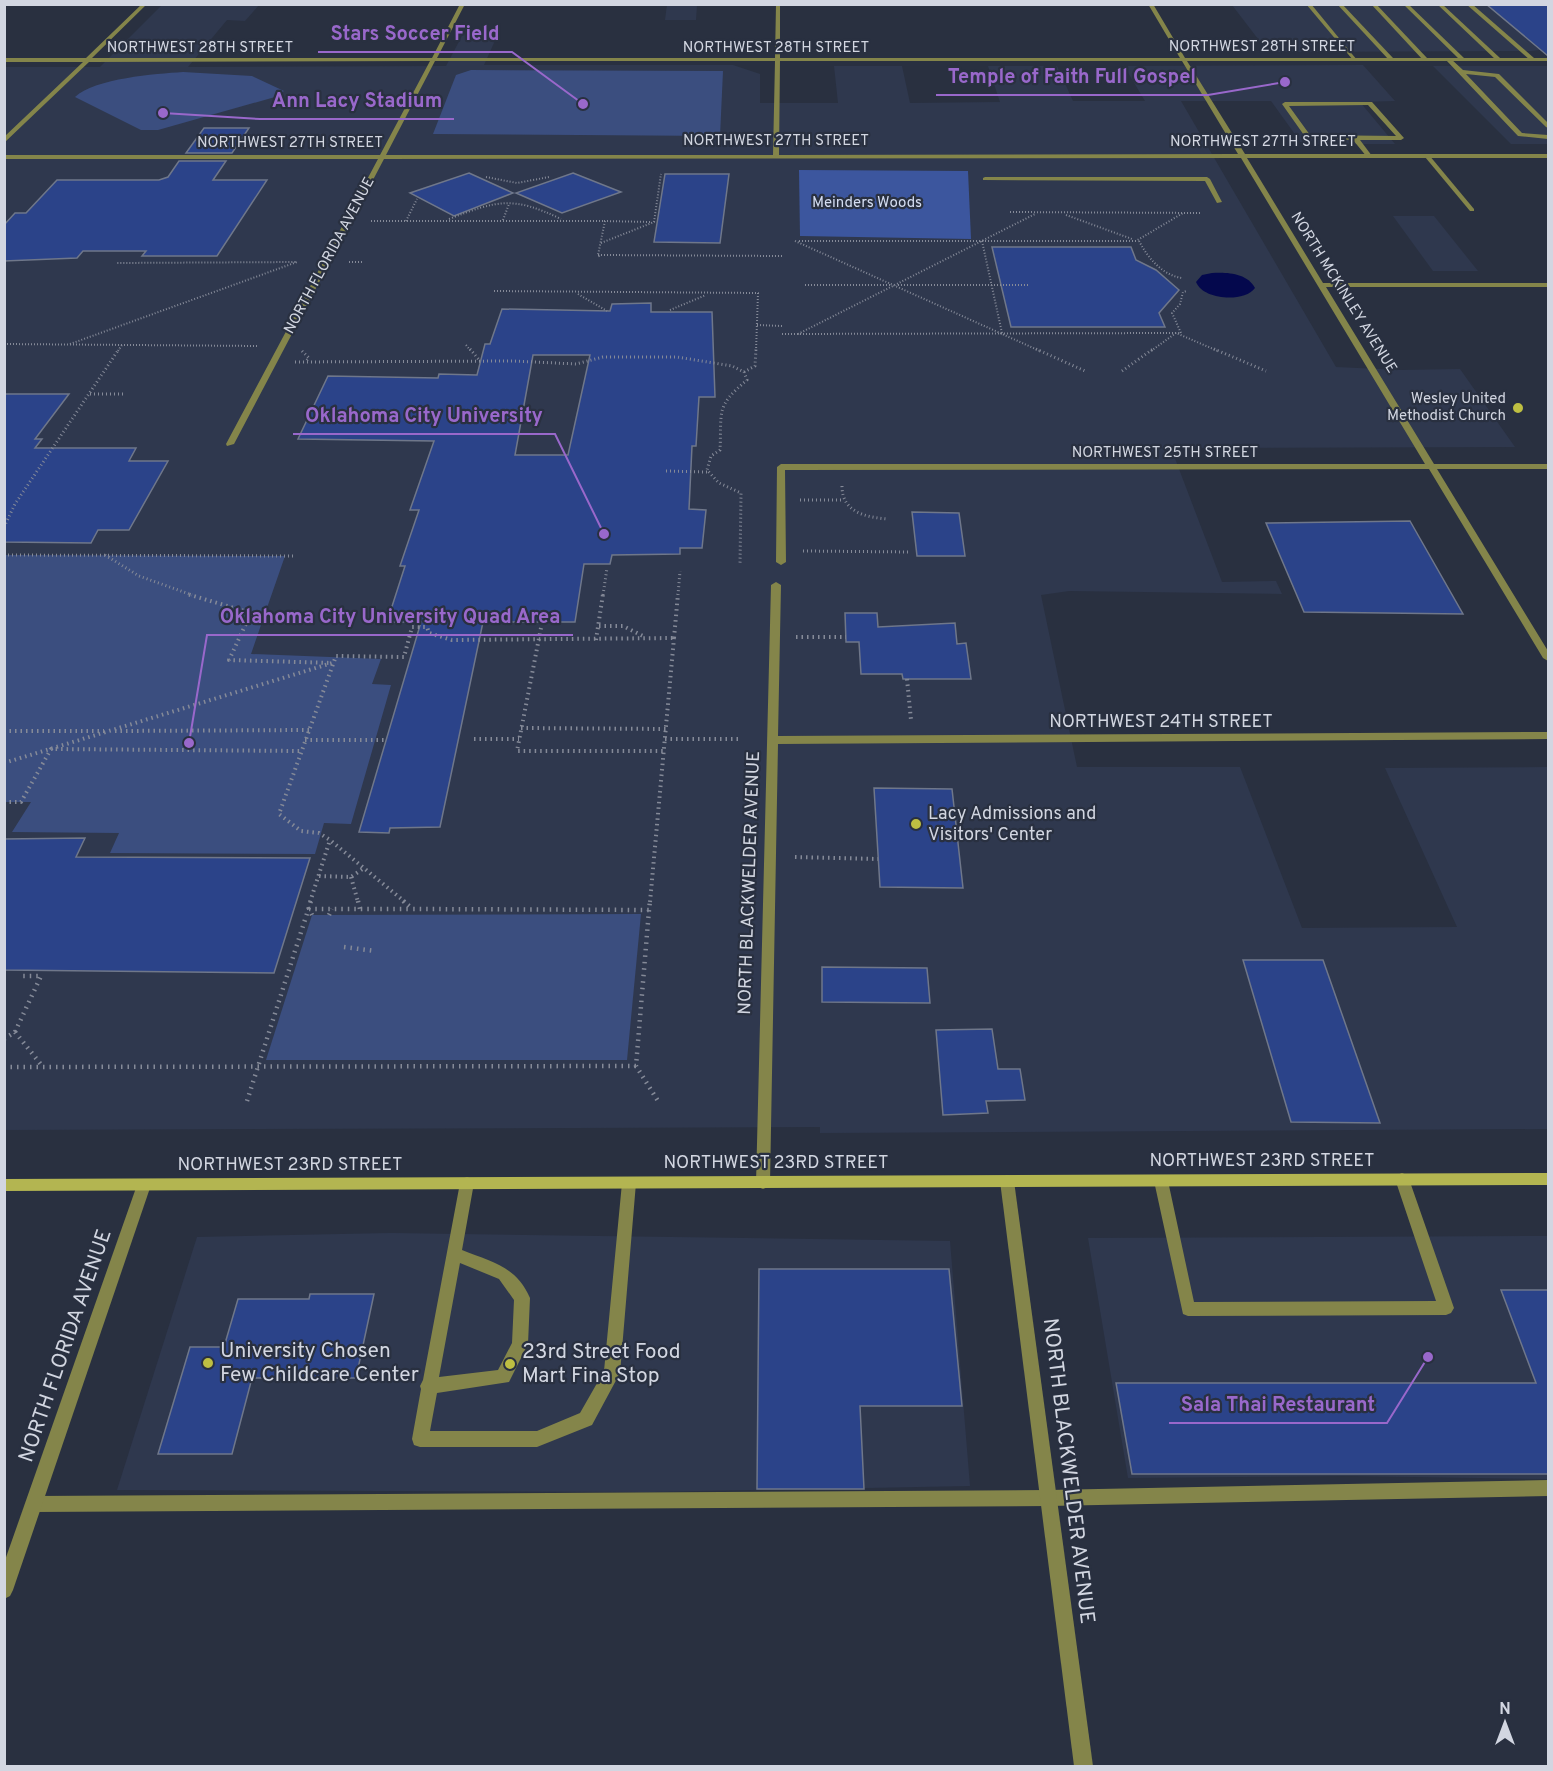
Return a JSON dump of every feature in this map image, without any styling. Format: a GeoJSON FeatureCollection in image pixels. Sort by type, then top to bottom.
{"type":"FeatureCollection","features":[{"type":"Feature","properties":{"kind":"main road","name":"NORTHWEST 23RD STREET"},"geometry":{"type":"LineString","coordinates":[[4,1185],[1548,1179]]}},
{"type":"Feature","properties":{"kind":"street"},"geometry":{"type":"LineString","coordinates":[[4,141],[145,4]]}},
{"type":"Feature","properties":{"kind":"street","name":"NORTH FLORIDA AVENUE"},"geometry":{"type":"LineString","coordinates":[[230,444],[463,4]]}},
{"type":"Feature","properties":{"kind":"street"},"geometry":{"type":"LineString","coordinates":[[776,155],[778,4]]}},
{"type":"Feature","properties":{"kind":"street","name":"NORTH MCKINLEY AVENUE"},"geometry":{"type":"LineString","coordinates":[[1150,4],[1548,658]]}},
{"type":"Feature","properties":{"kind":"street"},"geometry":{"type":"LineString","coordinates":[[1308,4],[1355,59]]}},
{"type":"Feature","properties":{"kind":"street"},"geometry":{"type":"LineString","coordinates":[[1339,4],[1390,59]]}},
{"type":"Feature","properties":{"kind":"street"},"geometry":{"type":"LineString","coordinates":[[1373,4],[1425,59]]}},
{"type":"Feature","properties":{"kind":"street"},"geometry":{"type":"LineString","coordinates":[[1405,4],[1462,59]]}},
{"type":"Feature","properties":{"kind":"street"},"geometry":{"type":"LineString","coordinates":[[1439,4],[1498,59]]}},
{"type":"Feature","properties":{"kind":"street"},"geometry":{"type":"LineString","coordinates":[[1468,4],[1532,59]]}},
{"type":"Feature","properties":{"kind":"street"},"geometry":{"type":"LineString","coordinates":[[1448,59],[1520,135],[1548,137]]}},
{"type":"Feature","properties":{"kind":"street","name":"NORTHWEST 28TH STREET"},"geometry":{"type":"LineString","coordinates":[[4,60],[1548,59]]}},
{"type":"Feature","properties":{"kind":"street"},"geometry":{"type":"LineString","coordinates":[[1461,72],[1497,75],[1548,126]]}},
{"type":"Feature","properties":{"kind":"street"},"geometry":{"type":"LineString","coordinates":[[1370,103],[1401,138],[1355,138],[1308,137],[1285,104],[1370,103]]}},
{"type":"Feature","properties":{"kind":"street"},"geometry":{"type":"LineString","coordinates":[[1355,138],[1369,156]]}},
{"type":"Feature","properties":{"kind":"street"},"geometry":{"type":"LineString","coordinates":[[1427,156],[1472,210]]}},
{"type":"Feature","properties":{"kind":"street","name":"NORTHWEST 27TH STREET"},"geometry":{"type":"LineString","coordinates":[[4,157],[1548,156]]}},
{"type":"Feature","properties":{"kind":"street"},"geometry":{"type":"LineString","coordinates":[[985,178],[1207,179],[1219,202]]}},
{"type":"Feature","properties":{"kind":"street"},"geometry":{"type":"LineString","coordinates":[[1321,285],[1548,285]]}},
{"type":"Feature","properties":{"kind":"street","name":"NORTHWEST 25TH STREET"},"geometry":{"type":"LineString","coordinates":[[782,500],[781,467],[1548,466]]}},
{"type":"Feature","properties":{"kind":"street"},"geometry":{"type":"LineString","coordinates":[[781,562],[782,500]]}},
{"type":"Feature","properties":{"kind":"street","name":"NORTH BLACKWELDER AVENUE"},"geometry":{"type":"LineString","coordinates":[[763,1183],[776,585]]}},
{"type":"Feature","properties":{"kind":"street","name":"NORTHWEST 24TH STREET"},"geometry":{"type":"LineString","coordinates":[[774,740],[1548,736]]}},
{"type":"Feature","properties":{"kind":"street"},"geometry":{"type":"LineString","coordinates":[[1161,1181],[1188,1309],[1446,1308],[1402,1179]]}},
{"type":"Feature","properties":{"kind":"street","name":"NORTH BLACKWELDER AVENUE"},"geometry":{"type":"LineString","coordinates":[[1007,1181],[1084,1767]]}},
{"type":"Feature","properties":{"kind":"street"},"geometry":{"type":"LineString","coordinates":[[467,1184],[420,1439],[537,1439],[586,1419],[612,1373],[629,1184]]}},
{"type":"Feature","properties":{"kind":"street","name":"NORTH FLORIDA AVENUE"},"geometry":{"type":"LineString","coordinates":[[4,1590],[144,1185]]}},
{"type":"Feature","properties":{"kind":"street"},"geometry":{"type":"LineString","coordinates":[[428,1386],[503,1377],[520,1344],[522,1298],[504,1274],[453,1253]]}},
{"type":"Feature","properties":{"kind":"street"},"geometry":{"type":"LineString","coordinates":[[34,1504],[1049,1498],[1548,1488]]}},
{"type":"Feature","properties":{"kind":"path"},"geometry":{"type":"LineString","coordinates":[[654,222],[662,167]]}},
{"type":"Feature","properties":{"kind":"path"},"geometry":{"type":"LineString","coordinates":[[406,221],[417,199]]}},
{"type":"Feature","properties":{"kind":"path"},"geometry":{"type":"LineString","coordinates":[[445,221],[488,204],[529,204],[564,221]]}},
{"type":"Feature","properties":{"kind":"path"},"geometry":{"type":"LineString","coordinates":[[503,221],[509,204]]}},
{"type":"Feature","properties":{"kind":"path"},"geometry":{"type":"LineString","coordinates":[[1010,212],[1035,214],[1201,213]]}},
{"type":"Feature","properties":{"kind":"path"},"geometry":{"type":"LineString","coordinates":[[1062,213],[1136,241]]}},
{"type":"Feature","properties":{"kind":"path"},"geometry":{"type":"LineString","coordinates":[[1136,241],[1183,213]]}},
{"type":"Feature","properties":{"kind":"path"},"geometry":{"type":"LineString","coordinates":[[797,334],[1035,214]]}},
{"type":"Feature","properties":{"kind":"path"},"geometry":{"type":"LineString","coordinates":[[350,218],[406,221],[654,222]]}},
{"type":"Feature","properties":{"kind":"path"},"geometry":{"type":"LineString","coordinates":[[600,222],[606,221]]}},
{"type":"Feature","properties":{"kind":"path"},"geometry":{"type":"LineString","coordinates":[[598,255],[606,221]]}},
{"type":"Feature","properties":{"kind":"path"},"geometry":{"type":"LineString","coordinates":[[600,243],[654,222]]}},
{"type":"Feature","properties":{"kind":"path"},"geometry":{"type":"LineString","coordinates":[[1085,371],[795,241],[1141,241],[1148,259],[1174,277],[1182,278]]}},
{"type":"Feature","properties":{"kind":"path"},"geometry":{"type":"LineString","coordinates":[[982,241],[1002,333]]}},
{"type":"Feature","properties":{"kind":"path"},"geometry":{"type":"LineString","coordinates":[[598,255],[782,256]]}},
{"type":"Feature","properties":{"kind":"path"},"geometry":{"type":"LineString","coordinates":[[598,255],[601,258]]}},
{"type":"Feature","properties":{"kind":"path"},"geometry":{"type":"LineString","coordinates":[[70,344],[297,262],[116,263]]}},
{"type":"Feature","properties":{"kind":"path"},"geometry":{"type":"LineString","coordinates":[[805,285],[1029,285]]}},
{"type":"Feature","properties":{"kind":"path"},"geometry":{"type":"LineString","coordinates":[[494,291],[758,293],[755,366],[744,372]]}},
{"type":"Feature","properties":{"kind":"path"},"geometry":{"type":"LineString","coordinates":[[782,334],[1181,333],[1172,313],[1180,304],[1183,292],[1187,291]]}},
{"type":"Feature","properties":{"kind":"path"},"geometry":{"type":"LineString","coordinates":[[576,292],[607,311]]}},
{"type":"Feature","properties":{"kind":"path"},"geometry":{"type":"LineString","coordinates":[[670,310],[716,292]]}},
{"type":"Feature","properties":{"kind":"path"},"geometry":{"type":"LineString","coordinates":[[757,325],[782,326]]}},
{"type":"Feature","properties":{"kind":"path"},"geometry":{"type":"LineString","coordinates":[[1122,371],[1176,333]]}},
{"type":"Feature","properties":{"kind":"path"},"geometry":{"type":"LineString","coordinates":[[1176,333],[1266,371]]}},
{"type":"Feature","properties":{"kind":"path"},"geometry":{"type":"LineString","coordinates":[[4,344],[264,346],[302,351],[309,358],[305,362]]}},
{"type":"Feature","properties":{"kind":"path"},"geometry":{"type":"LineString","coordinates":[[4,527],[15,504],[122,345]]}},
{"type":"Feature","properties":{"kind":"path"},"geometry":{"type":"LineString","coordinates":[[466,345],[481,361]]}},
{"type":"Feature","properties":{"kind":"path"},"geometry":{"type":"LineString","coordinates":[[274,363],[481,361],[576,364],[603,357],[678,357],[732,366],[744,372],[747,380],[729,395],[722,405],[720,450],[707,463],[708,472],[719,483],[741,493],[741,563]]}},
{"type":"Feature","properties":{"kind":"path"},"geometry":{"type":"LineString","coordinates":[[89,394],[123,394]]}},
{"type":"Feature","properties":{"kind":"path"},"geometry":{"type":"LineString","coordinates":[[841,467],[843,500],[847,505],[875,519],[886,519]]}},
{"type":"Feature","properties":{"kind":"path"},"geometry":{"type":"LineString","coordinates":[[666,471],[708,472]]}},
{"type":"Feature","properties":{"kind":"path"},"geometry":{"type":"LineString","coordinates":[[782,500],[843,500]]}},
{"type":"Feature","properties":{"kind":"path"},"geometry":{"type":"LineString","coordinates":[[781,551],[911,552]]}},
{"type":"Feature","properties":{"kind":"path"},"geometry":{"type":"LineString","coordinates":[[4,555],[296,556]]}},
{"type":"Feature","properties":{"kind":"path"},"geometry":{"type":"LineString","coordinates":[[105,555],[134,574],[174,592],[251,612],[230,660],[332,663]]}},
{"type":"Feature","properties":{"kind":"path"},"geometry":{"type":"LineString","coordinates":[[596,640],[607,568]]}},
{"type":"Feature","properties":{"kind":"path"},"geometry":{"type":"LineString","coordinates":[[658,1101],[636,1066],[680,571]]}},
{"type":"Feature","properties":{"kind":"path"},"geometry":{"type":"LineString","coordinates":[[599,626],[623,626],[643,637],[675,638]]}},
{"type":"Feature","properties":{"kind":"path"},"geometry":{"type":"LineString","coordinates":[[413,909],[330,840],[319,833],[301,831],[279,814],[336,656],[404,657],[412,627],[427,627],[429,633],[452,640],[675,638]]}},
{"type":"Feature","properties":{"kind":"path"},"geometry":{"type":"LineString","coordinates":[[540,628],[517,751],[663,751]]}},
{"type":"Feature","properties":{"kind":"path"},"geometry":{"type":"LineString","coordinates":[[792,638],[846,638]]}},
{"type":"Feature","properties":{"kind":"path"},"geometry":{"type":"LineString","coordinates":[[4,763],[332,663]]}},
{"type":"Feature","properties":{"kind":"path"},"geometry":{"type":"LineString","coordinates":[[907,679],[911,726]]}},
{"type":"Feature","properties":{"kind":"path"},"geometry":{"type":"LineString","coordinates":[[521,728],[666,729]]}},
{"type":"Feature","properties":{"kind":"path"},"geometry":{"type":"LineString","coordinates":[[4,730],[309,730]]}},
{"type":"Feature","properties":{"kind":"path"},"geometry":{"type":"LineString","coordinates":[[474,739],[519,739]]}},
{"type":"Feature","properties":{"kind":"path"},"geometry":{"type":"LineString","coordinates":[[665,739],[739,739]]}},
{"type":"Feature","properties":{"kind":"path"},"geometry":{"type":"LineString","coordinates":[[305,740],[386,740]]}},
{"type":"Feature","properties":{"kind":"path"},"geometry":{"type":"LineString","coordinates":[[51,748],[301,751]]}},
{"type":"Feature","properties":{"kind":"path"},"geometry":{"type":"LineString","coordinates":[[4,802],[21,802],[51,748]]}},
{"type":"Feature","properties":{"kind":"path"},"geometry":{"type":"LineString","coordinates":[[247,1101],[330,840]]}},
{"type":"Feature","properties":{"kind":"path"},"geometry":{"type":"LineString","coordinates":[[795,857],[878,859]]}},
{"type":"Feature","properties":{"kind":"path"},"geometry":{"type":"LineString","coordinates":[[319,876],[351,877],[364,868]]}},
{"type":"Feature","properties":{"kind":"path"},"geometry":{"type":"LineString","coordinates":[[351,877],[360,909]]}},
{"type":"Feature","properties":{"kind":"path"},"geometry":{"type":"LineString","coordinates":[[309,909],[518,912],[649,910]]}},
{"type":"Feature","properties":{"kind":"path"},"geometry":{"type":"LineString","coordinates":[[309,909],[312,915]]}},
{"type":"Feature","properties":{"kind":"path"},"geometry":{"type":"LineString","coordinates":[[329,915],[332,909]]}},
{"type":"Feature","properties":{"kind":"path"},"geometry":{"type":"LineString","coordinates":[[300,937],[306,936]]}},
{"type":"Feature","properties":{"kind":"path"},"geometry":{"type":"LineString","coordinates":[[344,947],[375,951]]}},
{"type":"Feature","properties":{"kind":"path"},"geometry":{"type":"LineString","coordinates":[[4,1039],[15,1032],[41,976],[22,976]]}},
{"type":"Feature","properties":{"kind":"path"},"geometry":{"type":"LineString","coordinates":[[15,1032],[43,1067]]}},
{"type":"Feature","properties":{"kind":"path"},"geometry":{"type":"LineString","coordinates":[[4,1067],[636,1066]]}},
{"type":"Feature","properties":{"kind":"shaded area"},"geometry":{"type":"Polygon","coordinates":[[[163,4],[259,5],[245,21],[227,20],[188,67],[446,66],[463,34],[498,34],[484,65],[733,65],[760,74],[760,103],[838,103],[834,66],[902,66],[910,103],[1000,102],[988,66],[1057,66],[1073,101],[1145,101],[1124,66],[1363,65],[1395,101],[1360,102],[1395,144],[1302,144],[1271,101],[1181,101],[1336,367],[1401,370],[1460,369],[1515,447],[1171,448],[1222,582],[1276,581],[1282,594],[1069,591],[1041,595],[1077,767],[1240,767],[1302,928],[1457,927],[1385,768],[1548,767],[1548,1129],[820,1133],[820,1127],[5,1130],[4,67],[100,67],[163,4]]]}},
{"type":"Feature","properties":{"kind":"shaded area"},"geometry":{"type":"Polygon","coordinates":[[[667,5],[697,5],[696,20],[665,20],[667,5]]]}},
{"type":"Feature","properties":{"kind":"shaded area"},"geometry":{"type":"Polygon","coordinates":[[[1232,5],[1548,5],[1548,49],[1531,51],[1268,52],[1232,5]]]}},
{"type":"Feature","properties":{"kind":"shaded area"},"geometry":{"type":"Polygon","coordinates":[[[1433,66],[1548,66],[1548,144],[1511,144],[1433,66]]]}},
{"type":"Feature","properties":{"kind":"shaded area"},"geometry":{"type":"Polygon","coordinates":[[[471,70],[723,71],[720,136],[433,134],[456,75],[471,70]]]}},
{"type":"Feature","properties":{"kind":"shaded area"},"geometry":{"type":"Polygon","coordinates":[[[183,72],[252,76],[284,91],[275,97],[158,130],[141,130],[75,97],[97,85],[111,81],[183,72]]]}},
{"type":"Feature","properties":{"kind":"shaded area"},"geometry":{"type":"Polygon","coordinates":[[[1393,216],[1434,216],[1478,271],[1433,271],[1393,216]]]}},
{"type":"Feature","properties":{"kind":"shaded area"},"geometry":{"type":"Polygon","coordinates":[[[1212,273],[1242,276],[1255,288],[1242,296],[1215,296],[1200,288],[1196,282],[1202,275],[1212,273]]]}},
{"type":"Feature","properties":{"kind":"shaded area"},"geometry":{"type":"Polygon","coordinates":[[[5,555],[285,556],[251,654],[381,659],[372,684],[391,685],[351,824],[324,823],[315,854],[110,853],[119,833],[12,832],[31,802],[5,802],[5,555]]]}},
{"type":"Feature","properties":{"kind":"shaded area"},"geometry":{"type":"Polygon","coordinates":[[[641,914],[627,1060],[266,1060],[312,915],[641,914]]]}},
{"type":"Feature","properties":{"kind":"shaded area"},"geometry":{"type":"Polygon","coordinates":[[[391,1233],[950,1241],[970,1486],[648,1492],[117,1490],[197,1237],[391,1233]]]}},
{"type":"Feature","properties":{"kind":"shaded area"},"geometry":{"type":"Polygon","coordinates":[[[1548,1236],[1548,1479],[1348,1476],[1128,1478],[1088,1238],[1548,1236]]]}},
{"type":"Feature","properties":{"kind":"green space","name":"Meinders Woods"},"geometry":{"type":"Polygon","coordinates":[[[799,170],[968,171],[971,239],[800,236],[799,170]]]}},
{"type":"Feature","properties":{"kind":"building"},"geometry":{"type":"Polygon","coordinates":[[[1486,4],[1548,4],[1548,56],[1486,4]]]}},
{"type":"Feature","properties":{"kind":"building"},"geometry":{"type":"Polygon","coordinates":[[[204,128],[249,128],[232,153],[186,153],[204,128]]]}},
{"type":"Feature","properties":{"kind":"building"},"geometry":{"type":"Polygon","coordinates":[[[179,161],[226,161],[213,180],[267,180],[217,256],[142,256],[146,251],[83,251],[77,258],[4,261],[4,225],[15,213],[26,213],[57,180],[159,180],[168,177],[179,161]]]}},
{"type":"Feature","properties":{"kind":"building"},"geometry":{"type":"Polygon","coordinates":[[[469,173],[513,193],[454,216],[410,193],[469,173]]]}},
{"type":"Feature","properties":{"kind":"building"},"geometry":{"type":"Polygon","coordinates":[[[573,173],[621,192],[562,213],[516,193],[573,173]]]}},
{"type":"Feature","properties":{"kind":"building"},"geometry":{"type":"Polygon","coordinates":[[[665,174],[729,174],[720,243],[654,242],[665,174]]]}},
{"type":"Feature","properties":{"kind":"building"},"geometry":{"type":"Polygon","coordinates":[[[992,247],[1131,247],[1136,260],[1156,270],[1179,290],[1159,313],[1165,327],[1011,327],[992,247]]]}},
{"type":"Feature","properties":{"kind":"building"},"geometry":{"type":"Polygon","coordinates":[[[651,303],[651,312],[712,312],[715,397],[699,397],[696,446],[692,446],[689,509],[706,510],[702,548],[680,548],[680,554],[612,555],[610,564],[584,564],[575,622],[483,622],[440,827],[390,828],[389,833],[359,832],[421,622],[387,622],[405,566],[400,566],[419,510],[410,510],[434,441],[298,439],[328,376],[438,378],[439,374],[477,375],[485,344],[490,344],[502,309],[610,311],[612,304],[651,303]],[[533,355],[515,455],[568,455],[590,355],[533,355]]]}},
{"type":"Feature","properties":{"kind":"building"},"geometry":{"type":"Polygon","coordinates":[[[4,394],[69,394],[35,439],[42,439],[35,448],[136,448],[129,461],[168,461],[129,530],[98,530],[91,543],[4,542],[4,394]]]}},
{"type":"Feature","properties":{"kind":"building"},"geometry":{"type":"Polygon","coordinates":[[[912,512],[959,513],[965,556],[917,556],[912,512]]]}},
{"type":"Feature","properties":{"kind":"building"},"geometry":{"type":"Polygon","coordinates":[[[1410,521],[1463,614],[1304,612],[1266,523],[1410,521]]]}},
{"type":"Feature","properties":{"kind":"building"},"geometry":{"type":"Polygon","coordinates":[[[845,613],[877,613],[878,627],[955,623],[957,644],[966,643],[971,679],[903,679],[902,674],[861,674],[859,642],[846,642],[845,613]]]}},
{"type":"Feature","properties":{"kind":"building","name":"Lacy Admissions and Visitors' Center"},"geometry":{"type":"Polygon","coordinates":[[[874,788],[952,789],[963,888],[880,887],[874,788]]]}},
{"type":"Feature","properties":{"kind":"building"},"geometry":{"type":"Polygon","coordinates":[[[85,838],[76,857],[310,858],[274,973],[4,970],[4,839],[85,838]]]}},
{"type":"Feature","properties":{"kind":"building"},"geometry":{"type":"Polygon","coordinates":[[[1243,960],[1323,960],[1380,1123],[1291,1122],[1243,960]]]}},
{"type":"Feature","properties":{"kind":"building"},"geometry":{"type":"Polygon","coordinates":[[[822,967],[927,968],[930,1003],[822,1002],[822,967]]]}},
{"type":"Feature","properties":{"kind":"building"},"geometry":{"type":"Polygon","coordinates":[[[992,1029],[998,1069],[1020,1069],[1025,1100],[986,1101],[988,1113],[943,1115],[936,1030],[992,1029]]]}},
{"type":"Feature","properties":{"kind":"building"},"geometry":{"type":"Polygon","coordinates":[[[759,1269],[949,1269],[962,1406],[860,1406],[864,1489],[757,1489],[759,1269]]]}},
{"type":"Feature","properties":{"kind":"building"},"geometry":{"type":"Polygon","coordinates":[[[1501,1290],[1548,1290],[1548,1474],[1132,1474],[1116,1383],[1536,1383],[1501,1290]]]}},
{"type":"Feature","properties":{"kind":"building"},"geometry":{"type":"Polygon","coordinates":[[[310,1294],[374,1294],[356,1378],[252,1378],[232,1454],[158,1454],[190,1347],[224,1347],[238,1299],[309,1299],[310,1294]]]}},
{"type":"Feature","properties":{"kind":"place","name":"Temple of Faith Full Gospel"},"geometry":{"type":"Point","coordinates":[1285,82]}},
{"type":"Feature","properties":{"kind":"place","name":"Stars Soccer Field"},"geometry":{"type":"Point","coordinates":[583,104]}},
{"type":"Feature","properties":{"kind":"place","name":"Ann Lacy Stadium"},"geometry":{"type":"Point","coordinates":[163,113]}},
{"type":"Feature","properties":{"kind":"place","name":"Wesley United Methodist Church"},"geometry":{"type":"Point","coordinates":[1518,408]}},
{"type":"Feature","properties":{"kind":"place","name":"Oklahoma City University"},"geometry":{"type":"Point","coordinates":[604,534]}},
{"type":"Feature","properties":{"kind":"place","name":"Oklahoma City University Quad Area"},"geometry":{"type":"Point","coordinates":[189,743]}},
{"type":"Feature","properties":{"kind":"place","name":"Lacy Admissions and Visitors' Center"},"geometry":{"type":"Point","coordinates":[916,824]}},
{"type":"Feature","properties":{"kind":"place","name":"Sala Thai Restaurant"},"geometry":{"type":"Point","coordinates":[1428,1357]}},
{"type":"Feature","properties":{"kind":"place","name":"University Chosen Few Childcare Center"},"geometry":{"type":"Point","coordinates":[208,1363]}},
{"type":"Feature","properties":{"kind":"place","name":"23rd Street Food Mart Fina Stop"},"geometry":{"type":"Point","coordinates":[510,1364]}}]}
